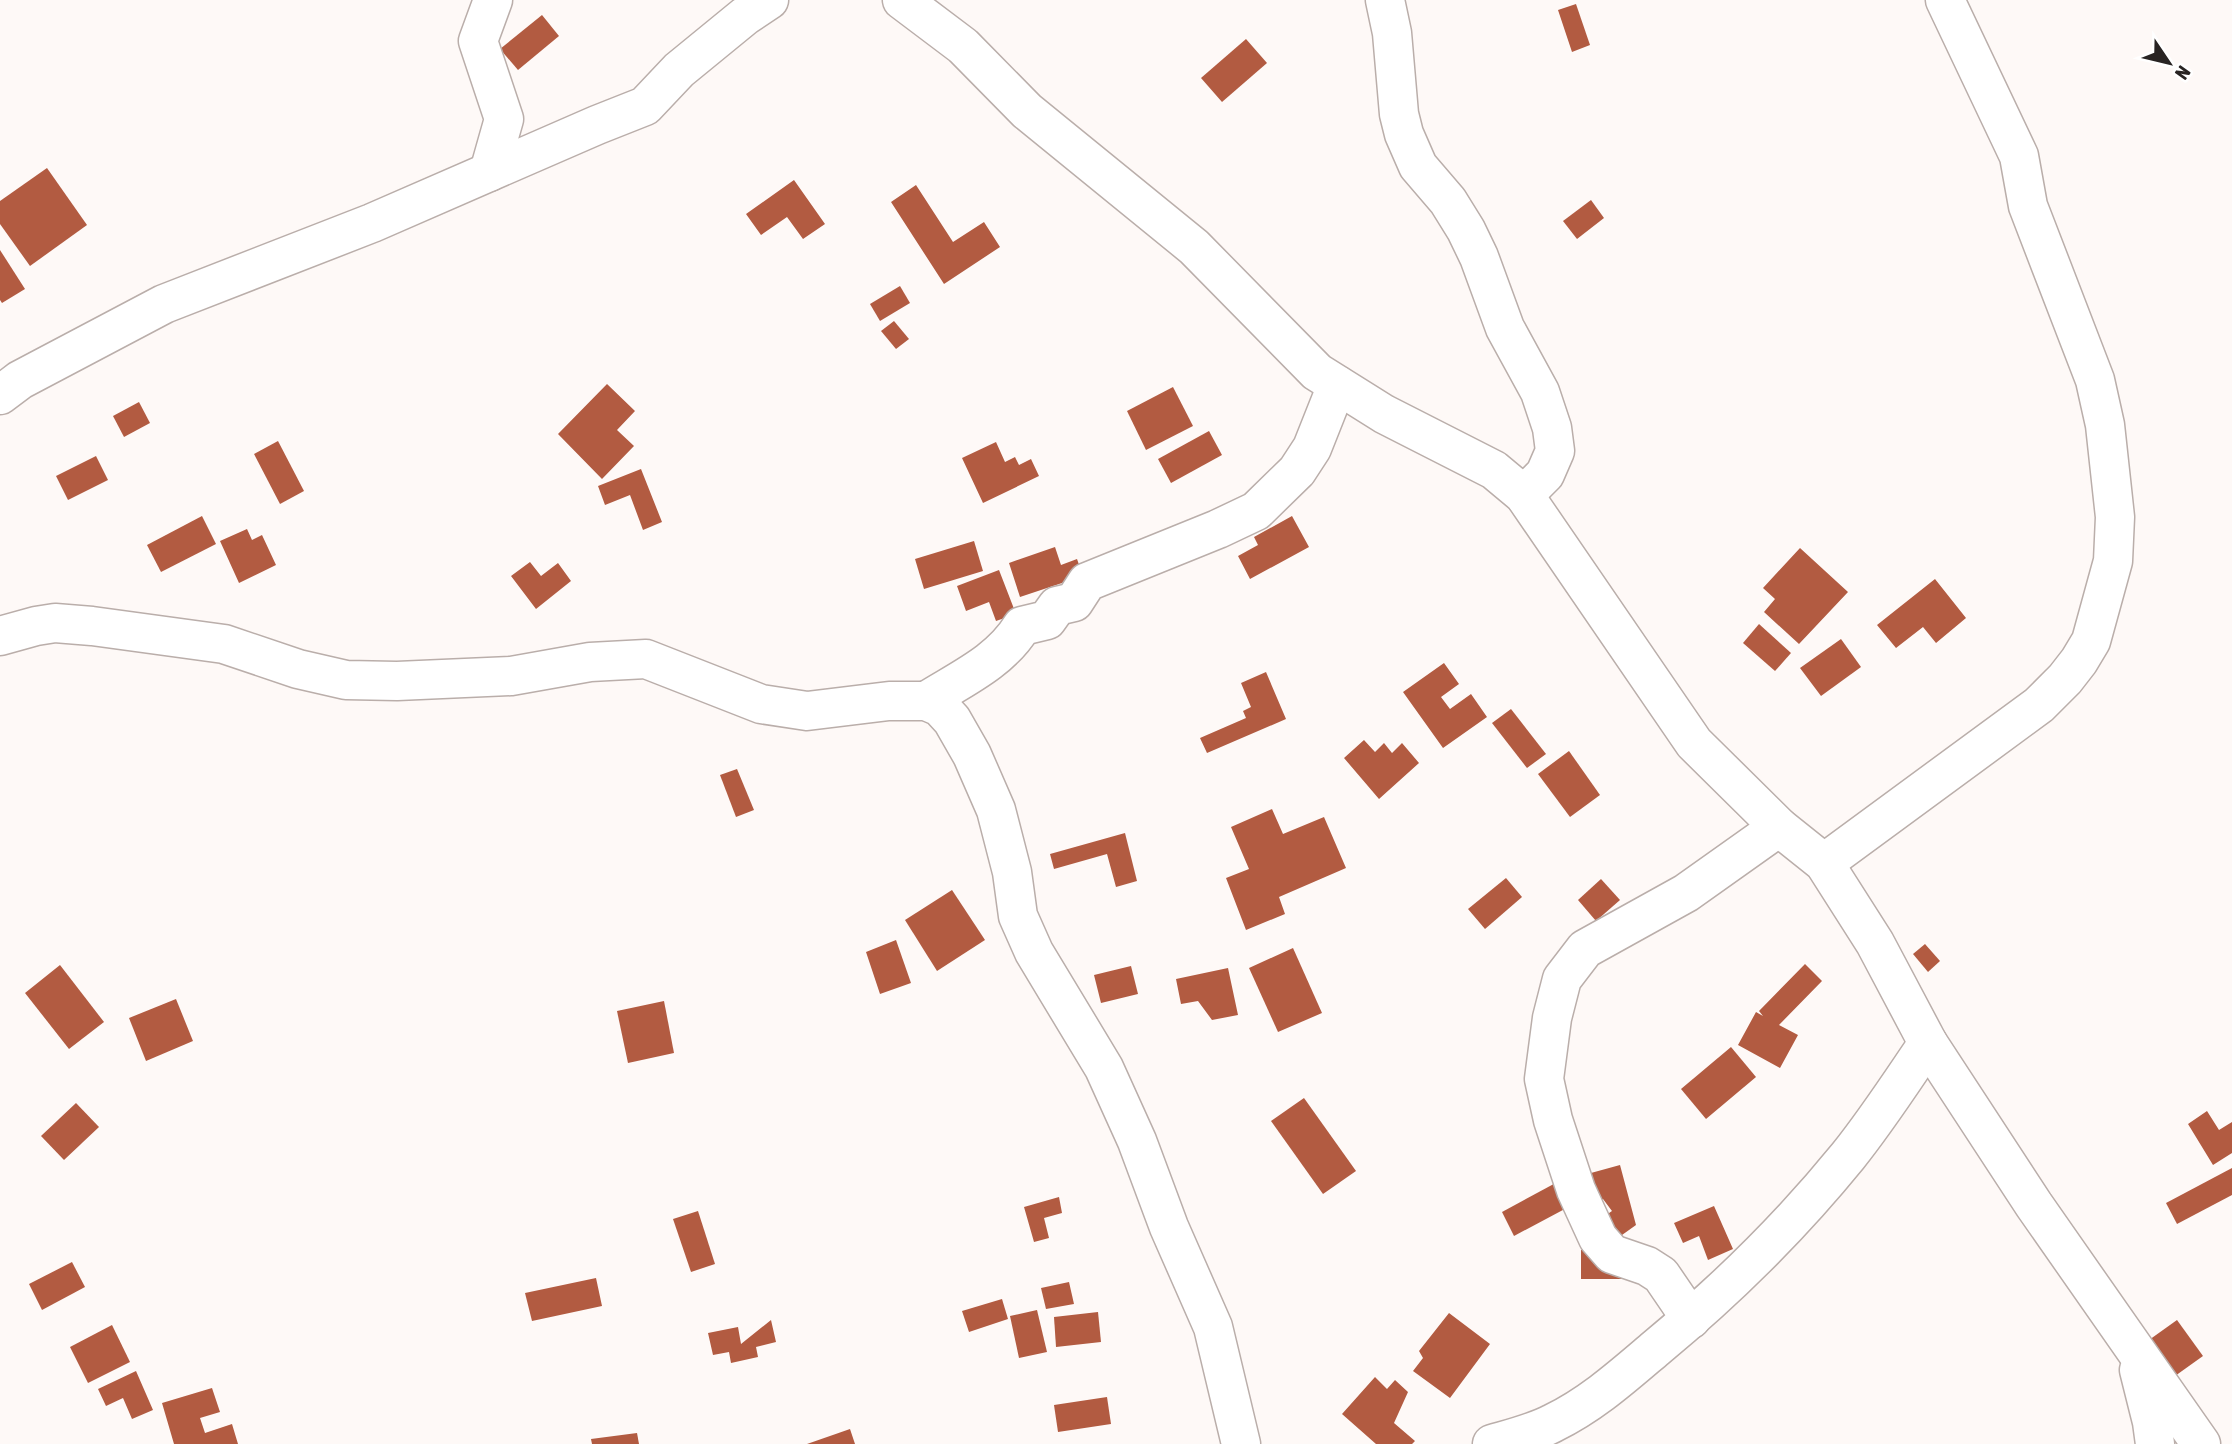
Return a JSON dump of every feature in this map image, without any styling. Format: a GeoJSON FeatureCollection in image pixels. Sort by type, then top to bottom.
{"type":"FeatureCollection","features":[{"type":"Feature","properties":{"kind":"street"},"geometry":{"type":"LineString","coordinates":[[489,172],[504,119],[478,41],[493,0]]}},
{"type":"Feature","properties":{"kind":"street"},"geometry":{"type":"LineString","coordinates":[[0,395],[20,380],[164,304],[372,223],[645,106],[679,70],[745,16],[769,0]]}},
{"type":"Feature","properties":{"kind":"street"},"geometry":{"type":"LineString","coordinates":[[902,0],[963,46],[1027,111],[1194,247],[1304,360],[1337,385],[1384,414],[1494,470],[1524,495],[1694,743],[1779,827],[1824,863],[1875,943],[1928,1043],[2034,1205],[2201,1444]]}},
{"type":"Feature","properties":{"kind":"street"},"geometry":{"type":"LineString","coordinates":[[1385,0],[1392,33],[1399,114],[1404,134],[1418,166],[1448,201],[1466,230],[1479,257],[1504,328],[1540,392],[1552,428],[1555,451],[1545,474],[1524,495]]}},
{"type":"Feature","properties":{"kind":"street"},"geometry":{"type":"LineString","coordinates":[[1824,863],[2039,705],[2065,680],[2091,641],[2113,561],[2115,517],[2105,425],[2095,380],[2028,206],[2019,156],[1945,0]]}},
{"type":"Feature","properties":{"kind":"street"},"geometry":{"type":"LineString","coordinates":[[926,701],[1001,654],[1022,626],[1046,620],[1057,606],[1074,602],[1087,582],[1256,511],[1297,471],[1312,448],[1337,385]]}},
{"type":"Feature","properties":{"kind":"street"},"geometry":{"type":"LineString","coordinates":[[0,636],[55,623],[92,625],[224,644],[346,680],[397,681],[511,676],[590,662],[646,659],[761,704],[807,711],[889,701],[926,701],[940,707],[952,720],[972,755],[996,810],[1012,872],[1018,916],[1052,984],[1104,1068],[1213,1327],[1241,1444]]}},
{"type":"Feature","properties":{"kind":"street"},"geometry":{"type":"LineString","coordinates":[[1691,1319],[1661,1275],[1647,1266],[1612,1254],[1598,1238],[1576,1191],[1553,1120],[1544,1079],[1552,1018],[1563,979],[1585,949],[1686,893],[1779,827]]}},
{"type":"Feature","properties":{"kind":"street"},"geometry":{"type":"LineString","coordinates":[[1492,1444],[1552,1424],[1581,1408],[1603,1393],[1691,1319],[1789,1221],[1847,1157],[1928,1043]]}},
{"type":"Feature","properties":{"kind":"street"},"geometry":{"type":"LineString","coordinates":[[2134,1351],[2155,1444]]}},
{"type":"Feature","properties":{"kind":"building"},"geometry":{"type":"Polygon","coordinates":[[[1576,4],[1590,45],[1572,52],[1558,10],[1576,4]]]}},
{"type":"Feature","properties":{"kind":"building"},"geometry":{"type":"Polygon","coordinates":[[[542,15],[559,36],[518,70],[500,49],[542,15]]]}},
{"type":"Feature","properties":{"kind":"building"},"geometry":{"type":"Polygon","coordinates":[[[1246,39],[1267,63],[1222,102],[1201,78],[1246,39]]]}},
{"type":"Feature","properties":{"kind":"building"},"geometry":{"type":"Polygon","coordinates":[[[47,168],[87,225],[30,266],[0,224],[0,201],[47,168]]]}},
{"type":"Feature","properties":{"kind":"building"},"geometry":{"type":"Polygon","coordinates":[[[794,180],[825,224],[803,239],[787,217],[761,235],[746,214],[794,180]]]}},
{"type":"Feature","properties":{"kind":"building"},"geometry":{"type":"Polygon","coordinates":[[[916,185],[953,242],[984,222],[1000,247],[944,284],[891,202],[916,185]]]}},
{"type":"Feature","properties":{"kind":"building"},"geometry":{"type":"Polygon","coordinates":[[[1591,200],[1604,218],[1577,239],[1563,221],[1591,200]]]}},
{"type":"Feature","properties":{"kind":"building"},"geometry":{"type":"Polygon","coordinates":[[[0,250],[25,289],[2,303],[0,300],[0,250]]]}},
{"type":"Feature","properties":{"kind":"building"},"geometry":{"type":"Polygon","coordinates":[[[900,286],[910,303],[880,321],[870,304],[900,286]]]}},
{"type":"Feature","properties":{"kind":"building"},"geometry":{"type":"Polygon","coordinates":[[[894,321],[909,339],[896,349],[881,331],[894,321]]]}},
{"type":"Feature","properties":{"kind":"building"},"geometry":{"type":"Polygon","coordinates":[[[607,384],[635,411],[617,430],[634,446],[602,479],[558,434],[607,384]]]}},
{"type":"Feature","properties":{"kind":"building"},"geometry":{"type":"Polygon","coordinates":[[[1173,387],[1193,426],[1146,450],[1127,411],[1173,387]]]}},
{"type":"Feature","properties":{"kind":"building"},"geometry":{"type":"Polygon","coordinates":[[[139,402],[150,423],[124,437],[113,416],[139,402]]]}},
{"type":"Feature","properties":{"kind":"building"},"geometry":{"type":"Polygon","coordinates":[[[1209,431],[1222,455],[1171,483],[1158,459],[1209,431]]]}},
{"type":"Feature","properties":{"kind":"building"},"geometry":{"type":"Polygon","coordinates":[[[278,441],[304,491],[280,504],[254,454],[278,441]]]}},
{"type":"Feature","properties":{"kind":"building"},"geometry":{"type":"Polygon","coordinates":[[[996,442],[1005,462],[1015,457],[1019,465],[1031,459],[1039,476],[983,503],[962,458],[996,442]]]}},
{"type":"Feature","properties":{"kind":"building"},"geometry":{"type":"Polygon","coordinates":[[[96,456],[108,480],[68,500],[56,476],[96,456]]]}},
{"type":"Feature","properties":{"kind":"building"},"geometry":{"type":"Polygon","coordinates":[[[641,469],[662,522],[643,530],[630,495],[605,505],[598,486],[641,469]]]}},
{"type":"Feature","properties":{"kind":"building"},"geometry":{"type":"Polygon","coordinates":[[[202,516],[216,544],[161,572],[147,545],[202,516]]]}},
{"type":"Feature","properties":{"kind":"building"},"geometry":{"type":"Polygon","coordinates":[[[1292,516],[1309,547],[1250,579],[1238,556],[1258,545],[1254,537],[1292,516]]]}},
{"type":"Feature","properties":{"kind":"building"},"geometry":{"type":"Polygon","coordinates":[[[247,529],[252,540],[262,535],[276,565],[239,583],[220,541],[247,529]]]}},
{"type":"Feature","properties":{"kind":"building"},"geometry":{"type":"Polygon","coordinates":[[[974,541],[983,571],[924,589],[915,559],[974,541]]]}},
{"type":"Feature","properties":{"kind":"building"},"geometry":{"type":"Polygon","coordinates":[[[1055,547],[1061,565],[1077,559],[1083,576],[1020,597],[1009,563],[1055,547]]]}},
{"type":"Feature","properties":{"kind":"building"},"geometry":{"type":"Polygon","coordinates":[[[1800,548],[1848,592],[1799,644],[1764,612],[1775,599],[1763,588],[1800,548]]]}},
{"type":"Feature","properties":{"kind":"building"},"geometry":{"type":"Polygon","coordinates":[[[530,562],[541,576],[558,563],[571,581],[536,609],[511,576],[530,562]]]}},
{"type":"Feature","properties":{"kind":"building"},"geometry":{"type":"Polygon","coordinates":[[[999,570],[1016,614],[996,621],[989,602],[966,611],[957,586],[999,570]]]}},
{"type":"Feature","properties":{"kind":"building"},"geometry":{"type":"Polygon","coordinates":[[[1935,579],[1966,618],[1936,643],[1923,627],[1896,648],[1877,625],[1935,579]]]}},
{"type":"Feature","properties":{"kind":"building"},"geometry":{"type":"Polygon","coordinates":[[[1759,624],[1791,653],[1775,671],[1743,643],[1759,624]]]}},
{"type":"Feature","properties":{"kind":"building"},"geometry":{"type":"Polygon","coordinates":[[[1841,639],[1861,667],[1821,696],[1800,668],[1841,639]]]}},
{"type":"Feature","properties":{"kind":"building"},"geometry":{"type":"Polygon","coordinates":[[[1444,663],[1459,684],[1441,697],[1450,709],[1471,694],[1487,717],[1443,748],[1403,692],[1444,663]]]}},
{"type":"Feature","properties":{"kind":"building"},"geometry":{"type":"Polygon","coordinates":[[[1266,672],[1286,719],[1207,753],[1200,738],[1246,718],[1243,711],[1251,707],[1241,683],[1266,672]]]}},
{"type":"Feature","properties":{"kind":"building"},"geometry":{"type":"Polygon","coordinates":[[[1511,709],[1546,754],[1527,768],[1492,723],[1511,709]]]}},
{"type":"Feature","properties":{"kind":"building"},"geometry":{"type":"Polygon","coordinates":[[[1364,740],[1375,752],[1384,743],[1392,753],[1402,743],[1419,763],[1379,799],[1344,758],[1364,740]]]}},
{"type":"Feature","properties":{"kind":"building"},"geometry":{"type":"Polygon","coordinates":[[[1569,751],[1600,795],[1570,817],[1538,774],[1569,751]]]}},
{"type":"Feature","properties":{"kind":"building"},"geometry":{"type":"Polygon","coordinates":[[[737,769],[754,810],[736,817],[720,775],[737,769]]]}},
{"type":"Feature","properties":{"kind":"building"},"geometry":{"type":"Polygon","coordinates":[[[1272,809],[1283,834],[1324,817],[1346,868],[1279,897],[1285,914],[1246,930],[1226,878],[1249,869],[1231,827],[1272,809]]]}},
{"type":"Feature","properties":{"kind":"building"},"geometry":{"type":"Polygon","coordinates":[[[1125,833],[1137,881],[1116,887],[1107,854],[1054,869],[1050,854],[1125,833]]]}},
{"type":"Feature","properties":{"kind":"building"},"geometry":{"type":"Polygon","coordinates":[[[1506,878],[1522,897],[1485,929],[1468,909],[1506,878]]]}},
{"type":"Feature","properties":{"kind":"building"},"geometry":{"type":"Polygon","coordinates":[[[1601,879],[1620,900],[1596,921],[1578,900],[1601,879]]]}},
{"type":"Feature","properties":{"kind":"building"},"geometry":{"type":"Polygon","coordinates":[[[952,890],[985,940],[937,971],[905,920],[952,890]]]}},
{"type":"Feature","properties":{"kind":"building"},"geometry":{"type":"Polygon","coordinates":[[[896,940],[911,983],[880,994],[866,952],[896,940]]]}},
{"type":"Feature","properties":{"kind":"building"},"geometry":{"type":"Polygon","coordinates":[[[1925,944],[1940,961],[1928,972],[1913,954],[1925,944]]]}},
{"type":"Feature","properties":{"kind":"building"},"geometry":{"type":"Polygon","coordinates":[[[1293,948],[1322,1013],[1278,1032],[1249,968],[1293,948]]]}},
{"type":"Feature","properties":{"kind":"building"},"geometry":{"type":"Polygon","coordinates":[[[1805,964],[1822,981],[1779,1025],[1798,1035],[1780,1068],[1738,1045],[1756,1012],[1763,1016],[1759,1011],[1805,964]]]}},
{"type":"Feature","properties":{"kind":"building"},"geometry":{"type":"Polygon","coordinates":[[[60,965],[104,1022],[69,1049],[25,993],[60,965]]]}},
{"type":"Feature","properties":{"kind":"building"},"geometry":{"type":"Polygon","coordinates":[[[1131,966],[1138,994],[1101,1003],[1094,975],[1131,966]]]}},
{"type":"Feature","properties":{"kind":"building"},"geometry":{"type":"Polygon","coordinates":[[[1228,968],[1238,1015],[1212,1020],[1198,1001],[1181,1004],[1176,979],[1228,968]]]}},
{"type":"Feature","properties":{"kind":"building"},"geometry":{"type":"Polygon","coordinates":[[[176,999],[193,1041],[146,1061],[129,1018],[176,999]]]}},
{"type":"Feature","properties":{"kind":"building"},"geometry":{"type":"Polygon","coordinates":[[[664,1001],[674,1053],[628,1063],[617,1011],[664,1001]]]}},
{"type":"Feature","properties":{"kind":"building"},"geometry":{"type":"Polygon","coordinates":[[[1731,1047],[1756,1077],[1706,1119],[1681,1089],[1731,1047]]]}},
{"type":"Feature","properties":{"kind":"building"},"geometry":{"type":"Polygon","coordinates":[[[1304,1098],[1356,1171],[1323,1194],[1271,1121],[1304,1098]]]}},
{"type":"Feature","properties":{"kind":"building"},"geometry":{"type":"Polygon","coordinates":[[[76,1103],[99,1127],[64,1160],[41,1136],[76,1103]]]}},
{"type":"Feature","properties":{"kind":"building"},"geometry":{"type":"Polygon","coordinates":[[[2207,1111],[2219,1130],[2232,1122],[2232,1153],[2213,1165],[2188,1124],[2207,1111]]]}},
{"type":"Feature","properties":{"kind":"building"},"geometry":{"type":"Polygon","coordinates":[[[1620,1165],[1636,1225],[1608,1245],[1593,1224],[1612,1211],[1603,1199],[1587,1204],[1580,1176],[1620,1165]]]}},
{"type":"Feature","properties":{"kind":"building"},"geometry":{"type":"Polygon","coordinates":[[[2232,1168],[2232,1195],[2177,1224],[2166,1203],[2232,1168]]]}},
{"type":"Feature","properties":{"kind":"building"},"geometry":{"type":"Polygon","coordinates":[[[1563,1179],[1576,1203],[1514,1236],[1502,1212],[1563,1179]]]}},
{"type":"Feature","properties":{"kind":"building"},"geometry":{"type":"Polygon","coordinates":[[[1059,1197],[1062,1213],[1044,1218],[1049,1238],[1034,1242],[1024,1207],[1059,1197]]]}},
{"type":"Feature","properties":{"kind":"building"},"geometry":{"type":"Polygon","coordinates":[[[1714,1206],[1733,1249],[1708,1260],[1699,1236],[1683,1243],[1674,1223],[1714,1206]]]}},
{"type":"Feature","properties":{"kind":"building"},"geometry":{"type":"Polygon","coordinates":[[[698,1211],[715,1264],[691,1272],[673,1219],[698,1211]]]}},
{"type":"Feature","properties":{"kind":"building"},"geometry":{"type":"Polygon","coordinates":[[[1581,1250],[1626,1251],[1626,1279],[1581,1279],[1581,1250]]]}},
{"type":"Feature","properties":{"kind":"building"},"geometry":{"type":"Polygon","coordinates":[[[72,1262],[85,1287],[42,1310],[29,1284],[72,1262]]]}},
{"type":"Feature","properties":{"kind":"building"},"geometry":{"type":"Polygon","coordinates":[[[596,1278],[602,1306],[532,1321],[525,1293],[596,1278]]]}},
{"type":"Feature","properties":{"kind":"building"},"geometry":{"type":"Polygon","coordinates":[[[1069,1282],[1074,1304],[1046,1309],[1041,1288],[1069,1282]]]}},
{"type":"Feature","properties":{"kind":"building"},"geometry":{"type":"Polygon","coordinates":[[[1002,1299],[1008,1319],[969,1332],[962,1311],[1002,1299]]]}},
{"type":"Feature","properties":{"kind":"building"},"geometry":{"type":"Polygon","coordinates":[[[1037,1310],[1047,1352],[1019,1358],[1010,1316],[1037,1310]]]}},
{"type":"Feature","properties":{"kind":"building"},"geometry":{"type":"Polygon","coordinates":[[[1098,1312],[1101,1342],[1056,1347],[1054,1317],[1098,1312]]]}},
{"type":"Feature","properties":{"kind":"building"},"geometry":{"type":"Polygon","coordinates":[[[1449,1313],[1490,1344],[1450,1398],[1413,1371],[1423,1358],[1419,1351],[1449,1313]]]}},
{"type":"Feature","properties":{"kind":"building"},"geometry":{"type":"Polygon","coordinates":[[[771,1320],[776,1342],[756,1347],[758,1357],[731,1363],[729,1352],[713,1355],[708,1333],[738,1327],[741,1344],[771,1320]]]}},
{"type":"Feature","properties":{"kind":"building"},"geometry":{"type":"Polygon","coordinates":[[[2177,1320],[2203,1356],[2175,1376],[2149,1340],[2177,1320]]]}},
{"type":"Feature","properties":{"kind":"building"},"geometry":{"type":"Polygon","coordinates":[[[112,1325],[130,1362],[88,1383],[70,1347],[112,1325]]]}},
{"type":"Feature","properties":{"kind":"building"},"geometry":{"type":"Polygon","coordinates":[[[136,1371],[153,1410],[132,1419],[123,1398],[106,1406],[98,1389],[136,1371]]]}},
{"type":"Feature","properties":{"kind":"building"},"geometry":{"type":"Polygon","coordinates":[[[1375,1377],[1387,1389],[1395,1380],[1408,1392],[1394,1423],[1415,1441],[1412,1444],[1376,1444],[1342,1414],[1375,1377]]]}},
{"type":"Feature","properties":{"kind":"building"},"geometry":{"type":"Polygon","coordinates":[[[212,1388],[220,1412],[200,1418],[205,1433],[232,1424],[238,1444],[174,1444],[162,1403],[212,1388]]]}},
{"type":"Feature","properties":{"kind":"building"},"geometry":{"type":"Polygon","coordinates":[[[1107,1397],[1111,1424],[1058,1432],[1054,1405],[1107,1397]]]}},
{"type":"Feature","properties":{"kind":"building"},"geometry":{"type":"Polygon","coordinates":[[[850,1429],[855,1444],[807,1444],[850,1429]]]}},
{"type":"Feature","properties":{"kind":"building"},"geometry":{"type":"Polygon","coordinates":[[[637,1433],[639,1444],[592,1444],[591,1439],[637,1433]]]}}]}
